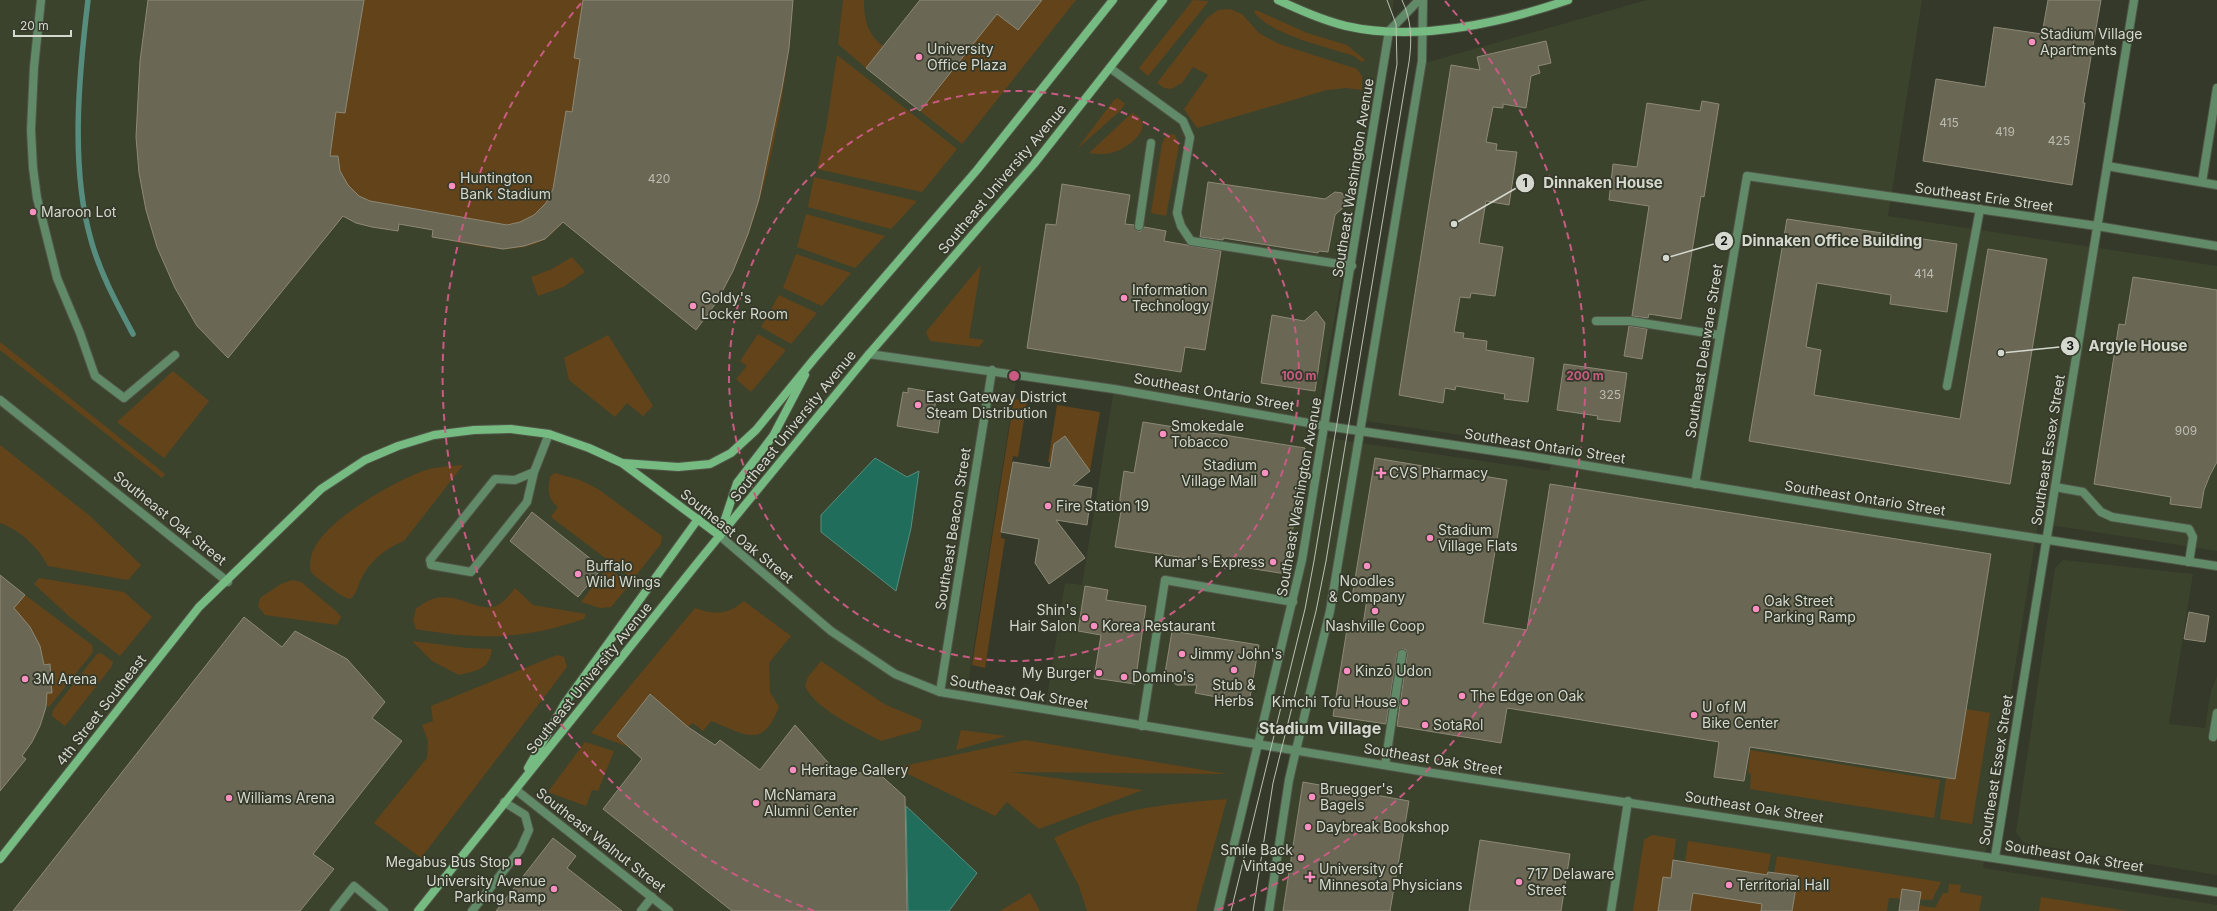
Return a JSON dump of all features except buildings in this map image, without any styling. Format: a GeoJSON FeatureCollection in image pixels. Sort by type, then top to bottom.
{"type":"FeatureCollection","features":[{"type":"Feature","properties":{"kind":"main road","name":"Southeast University Avenue"},"geometry":{"type":"LineString","coordinates":[[622,463],[678,467],[710,464],[732,453],[756,430],[814,359],[976,170],[1113,0]]}},
{"type":"Feature","properties":{"kind":"main road","name":"Southeast University Avenue"},"geometry":{"type":"LineString","coordinates":[[418,911],[504,802],[516,790],[720,536],[869,354],[1034,164],[1163,0]]}},
{"type":"Feature","properties":{"kind":"main road"},"geometry":{"type":"LineString","coordinates":[[1278,0],[1310,15],[1348,26],[1389,31],[1423,32],[1448,30],[1545,8],[1568,0]]}},
{"type":"Feature","properties":{"kind":"main road"},"geometry":{"type":"LineString","coordinates":[[720,536],[736,484],[773,436],[814,359]]}},
{"type":"Feature","properties":{"kind":"main road","name":"Southeast Oak Street"},"geometry":{"type":"LineString","coordinates":[[228,582],[269,538],[321,489],[365,460],[398,446],[434,435],[474,430],[511,429],[549,434],[589,448],[622,463],[720,536]]}},
{"type":"Feature","properties":{"kind":"main road"},"geometry":{"type":"LineString","coordinates":[[516,790],[565,703],[698,520]]}},
{"type":"Feature","properties":{"kind":"main road","name":"4th Street Southeast"},"geometry":{"type":"LineString","coordinates":[[0,859],[199,607],[228,582]]}},
{"type":"Feature","properties":{"kind":"street"},"geometry":{"type":"LineString","coordinates":[[41,0],[31,101],[32,168],[39,205],[57,278],[80,333],[95,376],[124,398],[175,355]]}},
{"type":"Feature","properties":{"kind":"street"},"geometry":{"type":"LineString","coordinates":[[1389,31],[1419,0]]}},
{"type":"Feature","properties":{"kind":"street"},"geometry":{"type":"LineString","coordinates":[[1269,911],[1288,785],[1330,610],[1422,61],[1423,0]]}},
{"type":"Feature","properties":{"kind":"street","name":"Southeast Essex Street"},"geometry":{"type":"LineString","coordinates":[[1995,857],[2134,0]]}},
{"type":"Feature","properties":{"kind":"street","name":"Southeast Washington Avenue"},"geometry":{"type":"LineString","coordinates":[[1218,911],[1294,602],[1326,426],[1389,31]]}},
{"type":"Feature","properties":{"kind":"street"},"geometry":{"type":"LineString","coordinates":[[1110,68],[1183,121],[1190,137],[1177,213],[1181,226],[1191,241],[1352,266]]}},
{"type":"Feature","properties":{"kind":"street"},"geometry":{"type":"LineString","coordinates":[[2202,182],[2217,88]]}},
{"type":"Feature","properties":{"kind":"street"},"geometry":{"type":"LineString","coordinates":[[1139,226],[1151,143]]}},
{"type":"Feature","properties":{"kind":"street"},"geometry":{"type":"LineString","coordinates":[[2107,166],[2217,184]]}},
{"type":"Feature","properties":{"kind":"street","name":"Southeast Erie Street"},"geometry":{"type":"LineString","coordinates":[[1747,176],[2097,226],[2217,246]]}},
{"type":"Feature","properties":{"kind":"street","name":"Southeast Delaware Street"},"geometry":{"type":"LineString","coordinates":[[1695,484],[1747,176]]}},
{"type":"Feature","properties":{"kind":"street"},"geometry":{"type":"LineString","coordinates":[[1947,386],[1980,209]]}},
{"type":"Feature","properties":{"kind":"street"},"geometry":{"type":"LineString","coordinates":[[1596,320],[1630,321],[1719,335]]}},
{"type":"Feature","properties":{"kind":"street","name":"Southeast Ontario Street"},"geometry":{"type":"LineString","coordinates":[[869,354],[992,370],[1199,403],[1326,426],[2217,566]]}},
{"type":"Feature","properties":{"kind":"street","name":"Southeast Beacon Street"},"geometry":{"type":"LineString","coordinates":[[940,692],[992,370]]}},
{"type":"Feature","properties":{"kind":"street","name":"Southeast Oak Street"},"geometry":{"type":"LineString","coordinates":[[0,400],[228,582]]}},
{"type":"Feature","properties":{"kind":"street"},"geometry":{"type":"LineString","coordinates":[[534,472],[515,480],[495,479],[430,560],[431,565],[471,572],[527,502],[534,472],[549,434]]}},
{"type":"Feature","properties":{"kind":"street"},"geometry":{"type":"LineString","coordinates":[[2055,486],[2084,492],[2101,512],[2112,517],[2189,529],[2193,537],[2189,562]]}},
{"type":"Feature","properties":{"kind":"street","name":"Southeast Oak Street"},"geometry":{"type":"LineString","coordinates":[[720,536],[831,631],[895,674],[940,692],[1385,765],[2217,892]]}},
{"type":"Feature","properties":{"kind":"street"},"geometry":{"type":"LineString","coordinates":[[1142,726],[1165,580],[1294,602]]}},
{"type":"Feature","properties":{"kind":"street"},"geometry":{"type":"LineString","coordinates":[[1385,765],[1402,654]]}},
{"type":"Feature","properties":{"kind":"street"},"geometry":{"type":"LineString","coordinates":[[2213,737],[2217,713]]}},
{"type":"Feature","properties":{"kind":"street","name":"Southeast Walnut Street"},"geometry":{"type":"LineString","coordinates":[[516,790],[669,911]]}},
{"type":"Feature","properties":{"kind":"street"},"geometry":{"type":"LineString","coordinates":[[1611,911],[1628,801]]}},
{"type":"Feature","properties":{"kind":"street"},"geometry":{"type":"LineString","coordinates":[[472,911],[520,850],[530,830],[525,815],[504,802]]}},
{"type":"Feature","properties":{"kind":"street"},"geometry":{"type":"LineString","coordinates":[[334,911],[354,886],[384,911]]}},
{"type":"Feature","properties":{"kind":"street"},"geometry":{"type":"LineString","coordinates":[[641,911],[652,897]]}},
{"type":"Feature","properties":{"kind":"shaded area"},"geometry":{"type":"Polygon","coordinates":[[[0,0],[1394,0],[1380,93],[1374,92],[1314,436],[1549,471],[1557,449],[1366,421],[1425,63],[1647,0],[1922,0],[1888,216],[2217,266],[2217,551],[2038,523],[1983,868],[2217,905],[2217,911],[1269,911],[1296,750],[1259,745],[1218,911],[0,911],[0,0]],[[1017,375],[966,696],[1045,710],[1065,583],[1082,585],[1114,389],[1017,375]]]}},
{"type":"Feature","properties":{"kind":"shaded area","name":"Huntington Bank Stadium"},"geometry":{"type":"Polygon","coordinates":[[[148,0],[793,0],[787,67],[775,138],[757,209],[746,241],[729,279],[696,330],[564,222],[548,237],[532,245],[504,249],[475,246],[432,237],[433,230],[399,224],[398,231],[363,224],[343,216],[228,358],[197,326],[157,247],[146,210],[139,173],[136,137],[140,61],[148,0]]]}},
{"type":"Feature","properties":{"kind":"shaded area"},"geometry":{"type":"Polygon","coordinates":[[[843,0],[864,0],[866,20],[870,31],[883,46],[866,68],[838,44],[843,0]]]}},
{"type":"Feature","properties":{"kind":"shaded area"},"geometry":{"type":"Polygon","coordinates":[[[1042,0],[1076,0],[962,144],[920,111],[997,14],[1042,0]]]}},
{"type":"Feature","properties":{"kind":"shaded area"},"geometry":{"type":"Polygon","coordinates":[[[1193,0],[1209,1],[1148,76],[1139,68],[1193,0]]]}},
{"type":"Feature","properties":{"kind":"shaded area"},"geometry":{"type":"Polygon","coordinates":[[[1230,9],[1242,14],[1259,33],[1279,44],[1357,69],[1362,76],[1362,90],[1346,88],[1327,90],[1197,128],[1184,109],[1208,75],[1193,67],[1182,83],[1171,89],[1164,88],[1157,83],[1207,18],[1218,10],[1230,9]]]}},
{"type":"Feature","properties":{"kind":"shaded area"},"geometry":{"type":"Polygon","coordinates":[[[1256,10],[1307,33],[1347,45],[1365,60],[1362,62],[1354,56],[1286,34],[1262,20],[1254,12],[1256,10]]]}},
{"type":"Feature","properties":{"kind":"shaded area"},"geometry":{"type":"Polygon","coordinates":[[[837,55],[957,149],[922,192],[817,169],[826,129],[837,55]]]}},
{"type":"Feature","properties":{"kind":"shaded area"},"geometry":{"type":"Polygon","coordinates":[[[1118,98],[1125,104],[1120,111],[1077,149],[1114,100],[1118,98]]]}},
{"type":"Feature","properties":{"kind":"shaded area"},"geometry":{"type":"Polygon","coordinates":[[[1132,113],[1139,118],[1142,123],[1142,129],[1134,141],[1111,153],[1089,153],[1132,113]]]}},
{"type":"Feature","properties":{"kind":"shaded area"},"geometry":{"type":"Polygon","coordinates":[[[1170,134],[1175,135],[1179,145],[1166,216],[1151,213],[1162,144],[1165,137],[1170,134]]]}},
{"type":"Feature","properties":{"kind":"shaded area"},"geometry":{"type":"Polygon","coordinates":[[[814,177],[917,201],[891,229],[808,207],[814,177]]]}},
{"type":"Feature","properties":{"kind":"shaded area"},"geometry":{"type":"Polygon","coordinates":[[[806,214],[885,236],[855,268],[797,247],[806,214]]]}},
{"type":"Feature","properties":{"kind":"shaded area"},"geometry":{"type":"Polygon","coordinates":[[[796,254],[851,273],[822,306],[783,288],[796,254]]]}},
{"type":"Feature","properties":{"kind":"shaded area"},"geometry":{"type":"Polygon","coordinates":[[[572,257],[585,272],[563,287],[538,296],[531,277],[552,269],[572,257]]]}},
{"type":"Feature","properties":{"kind":"shaded area"},"geometry":{"type":"Polygon","coordinates":[[[981,265],[969,338],[984,340],[979,347],[930,341],[926,332],[981,265]]]}},
{"type":"Feature","properties":{"kind":"shaded area"},"geometry":{"type":"Polygon","coordinates":[[[779,295],[817,313],[791,344],[761,327],[779,295]]]}},
{"type":"Feature","properties":{"kind":"shaded area"},"geometry":{"type":"Polygon","coordinates":[[[758,334],[786,350],[751,392],[736,379],[747,366],[740,361],[758,334]]]}},
{"type":"Feature","properties":{"kind":"shaded area"},"geometry":{"type":"Polygon","coordinates":[[[608,335],[653,406],[643,416],[627,403],[615,417],[569,380],[564,358],[608,335]]]}},
{"type":"Feature","properties":{"kind":"shaded area"},"geometry":{"type":"Polygon","coordinates":[[[0,342],[165,474],[162,478],[0,350],[0,342]]]}},
{"type":"Feature","properties":{"kind":"shaded area"},"geometry":{"type":"Polygon","coordinates":[[[173,371],[209,401],[164,458],[117,422],[173,371]]]}},
{"type":"Feature","properties":{"kind":"shaded area"},"geometry":{"type":"Polygon","coordinates":[[[1014,399],[1027,401],[1018,457],[1013,456],[1001,532],[1001,538],[1005,539],[985,668],[972,665],[1014,399]]]}},
{"type":"Feature","properties":{"kind":"shaded area"},"geometry":{"type":"Polygon","coordinates":[[[1057,405],[1100,412],[1090,471],[1065,436],[1054,444],[1051,463],[1048,462],[1057,405]]]}},
{"type":"Feature","properties":{"kind":"shaded area"},"geometry":{"type":"Polygon","coordinates":[[[0,445],[90,516],[141,565],[128,580],[48,566],[39,552],[28,540],[15,530],[0,523],[0,445]]]}},
{"type":"Feature","properties":{"kind":"shaded area"},"geometry":{"type":"Polygon","coordinates":[[[463,465],[404,541],[391,547],[374,560],[362,577],[355,594],[350,599],[337,592],[312,573],[310,562],[316,545],[326,532],[339,520],[373,496],[418,473],[434,468],[463,465]]]}},
{"type":"Feature","properties":{"kind":"shaded area"},"geometry":{"type":"Polygon","coordinates":[[[555,473],[580,480],[598,489],[662,536],[661,544],[633,579],[551,517],[558,507],[554,504],[549,494],[550,477],[555,473]]]}},
{"type":"Feature","properties":{"kind":"shaded area"},"geometry":{"type":"Polygon","coordinates":[[[2063,560],[2193,574],[2169,724],[2205,728],[2211,691],[2217,676],[2217,875],[2024,843],[2016,832],[2055,568],[2063,560]]]}},
{"type":"Feature","properties":{"kind":"shaded area"},"geometry":{"type":"Polygon","coordinates":[[[607,568],[630,584],[611,607],[600,608],[581,602],[607,568]]]}},
{"type":"Feature","properties":{"kind":"shaded area"},"geometry":{"type":"Polygon","coordinates":[[[39,578],[124,592],[152,617],[120,656],[71,618],[34,584],[39,578]]]}},
{"type":"Feature","properties":{"kind":"shaded area"},"geometry":{"type":"Polygon","coordinates":[[[292,580],[301,582],[336,611],[341,617],[337,625],[265,615],[258,606],[260,598],[281,584],[292,580]]]}},
{"type":"Feature","properties":{"kind":"shaded area"},"geometry":{"type":"Polygon","coordinates":[[[515,588],[533,605],[586,614],[584,619],[541,631],[501,636],[461,635],[416,629],[413,620],[416,609],[428,601],[440,597],[451,598],[490,607],[503,602],[515,588]]]}},
{"type":"Feature","properties":{"kind":"shaded area"},"geometry":{"type":"Polygon","coordinates":[[[25,595],[92,645],[93,652],[49,707],[46,704],[46,693],[52,693],[50,664],[44,665],[39,649],[32,635],[14,608],[25,595]]]}},
{"type":"Feature","properties":{"kind":"shaded area"},"geometry":{"type":"Polygon","coordinates":[[[744,601],[791,636],[769,663],[770,692],[779,707],[773,720],[766,729],[759,734],[743,734],[711,721],[703,731],[693,723],[688,727],[650,694],[617,736],[629,747],[591,733],[695,608],[715,613],[732,609],[744,601]]]}},
{"type":"Feature","properties":{"kind":"shaded area"},"geometry":{"type":"Polygon","coordinates":[[[412,641],[467,648],[492,649],[488,661],[482,668],[459,675],[432,661],[412,641]]]}},
{"type":"Feature","properties":{"kind":"shaded area"},"geometry":{"type":"Polygon","coordinates":[[[101,653],[113,662],[112,666],[65,726],[52,716],[53,710],[97,654],[101,653]]]}},
{"type":"Feature","properties":{"kind":"shaded area"},"geometry":{"type":"Polygon","coordinates":[[[557,655],[564,657],[567,667],[421,858],[374,823],[427,758],[428,741],[422,725],[433,721],[431,706],[557,655]]]}},
{"type":"Feature","properties":{"kind":"shaded area"},"geometry":{"type":"Polygon","coordinates":[[[821,661],[884,704],[922,720],[920,730],[881,741],[838,718],[818,703],[810,695],[805,686],[808,677],[821,661]]]}},
{"type":"Feature","properties":{"kind":"shaded area"},"geometry":{"type":"Polygon","coordinates":[[[1966,709],[1990,713],[1972,824],[1940,819],[1946,778],[1955,779],[1966,709]]]}},
{"type":"Feature","properties":{"kind":"shaded area"},"geometry":{"type":"Polygon","coordinates":[[[961,730],[1006,736],[956,750],[961,730]]]}},
{"type":"Feature","properties":{"kind":"shaded area"},"geometry":{"type":"Polygon","coordinates":[[[1025,740],[1227,774],[1010,772],[1143,790],[1039,829],[1007,802],[995,816],[902,771],[903,766],[1025,740]]]}},
{"type":"Feature","properties":{"kind":"shaded area"},"geometry":{"type":"Polygon","coordinates":[[[585,742],[614,751],[598,791],[592,790],[586,806],[548,792],[585,742]]]}},
{"type":"Feature","properties":{"kind":"shaded area"},"geometry":{"type":"Polygon","coordinates":[[[1750,750],[1940,780],[1934,818],[1750,789],[1751,774],[1748,773],[1750,750]]]}},
{"type":"Feature","properties":{"kind":"shaded area"},"geometry":{"type":"Polygon","coordinates":[[[1227,799],[1196,911],[1087,911],[1079,886],[1054,838],[1097,820],[1118,814],[1159,806],[1227,799]]]}},
{"type":"Feature","properties":{"kind":"shaded area"},"geometry":{"type":"Polygon","coordinates":[[[1652,835],[1676,839],[1671,878],[1663,877],[1658,911],[1633,911],[1644,840],[1652,835]]]}},
{"type":"Feature","properties":{"kind":"shaded area"},"geometry":{"type":"Polygon","coordinates":[[[1688,841],[1771,854],[1767,875],[1685,862],[1688,841]]]}},
{"type":"Feature","properties":{"kind":"shaded area"},"geometry":{"type":"Polygon","coordinates":[[[1777,856],[1941,882],[1932,900],[1889,898],[1887,911],[1792,911],[1797,876],[1774,873],[1777,856]]]}},
{"type":"Feature","properties":{"kind":"shaded area"},"geometry":{"type":"Polygon","coordinates":[[[1949,884],[1961,885],[1960,892],[1982,896],[1979,911],[1918,911],[1918,905],[1935,908],[1943,893],[1948,893],[1949,884]]]}},
{"type":"Feature","properties":{"kind":"shaded area"},"geometry":{"type":"Polygon","coordinates":[[[1030,893],[1040,911],[1000,911],[1030,893]]]}},
{"type":"Feature","properties":{"kind":"shaded area"},"geometry":{"type":"Polygon","coordinates":[[[1693,893],[1762,904],[1761,911],[1690,911],[1693,893]]]}},
{"type":"Feature","properties":{"kind":"shaded area"},"geometry":{"type":"Polygon","coordinates":[[[2041,897],[2128,911],[2039,911],[2041,897]]]}},
{"type":"Feature","properties":{"kind":"water"},"geometry":{"type":"Polygon","coordinates":[[[875,458],[907,477],[919,471],[911,528],[896,591],[821,532],[821,515],[875,458]]]}},
{"type":"Feature","properties":{"kind":"water"},"geometry":{"type":"Polygon","coordinates":[[[906,806],[977,873],[949,911],[908,911],[906,806]]]}},
{"type":"Feature","properties":{"kind":"waterway"},"geometry":{"type":"LineString","coordinates":[[88,0],[79,89],[78,120],[80,182],[84,212],[99,264],[109,288],[133,334]]}},
{"type":"Feature","properties":{"kind":"tram line"},"geometry":{"type":"LineString","coordinates":[[1231,911],[1305,609],[1314,561],[1397,64],[1396,24],[1387,0]]}},
{"type":"Feature","properties":{"kind":"tram line"},"geometry":{"type":"LineString","coordinates":[[1253,911],[1273,783],[1316,611],[1326,561],[1409,62],[1411,46],[1410,31],[1408,15],[1402,0]]}},
{"type":"Feature","properties":{"kind":"place","name":"Stadium Village Apartments"},"geometry":{"type":"Point","coordinates":[2032,42]}},
{"type":"Feature","properties":{"kind":"place","name":"University Office Plaza"},"geometry":{"type":"Point","coordinates":[919,57]}},
{"type":"Feature","properties":{"kind":"place","name":"Huntington Bank Stadium"},"geometry":{"type":"Point","coordinates":[452,186]}},
{"type":"Feature","properties":{"kind":"place","name":"Maroon Lot"},"geometry":{"type":"Point","coordinates":[33,212]}},
{"type":"Feature","properties":{"kind":"place","name":"Dinnaken House"},"geometry":{"type":"Point","coordinates":[1454,224]}},
{"type":"Feature","properties":{"kind":"place","name":"Dinnaken Office Building"},"geometry":{"type":"Point","coordinates":[1666,258]}},
{"type":"Feature","properties":{"kind":"place","name":"Information Technology"},"geometry":{"type":"Point","coordinates":[1124,298]}},
{"type":"Feature","properties":{"kind":"place","name":"Goldy's Locker Room"},"geometry":{"type":"Point","coordinates":[693,306]}},
{"type":"Feature","properties":{"kind":"place","name":"Argyle House"},"geometry":{"type":"Point","coordinates":[2001,353]}},
{"type":"Feature","properties":{"kind":"place","name":"East Gateway District Steam Distribution"},"geometry":{"type":"Point","coordinates":[918,405]}},
{"type":"Feature","properties":{"kind":"place","name":"Smokedale Tobacco"},"geometry":{"type":"Point","coordinates":[1163,434]}},
{"type":"Feature","properties":{"kind":"place","name":"Stadium Village Mall"},"geometry":{"type":"Point","coordinates":[1265,473]}},
{"type":"Feature","properties":{"kind":"place","name":"CVS Pharmacy"},"geometry":{"type":"Point","coordinates":[1381,473]}},
{"type":"Feature","properties":{"kind":"place","name":"Fire Station 19"},"geometry":{"type":"Point","coordinates":[1048,506]}},
{"type":"Feature","properties":{"kind":"place","name":"Stadium Village Flats"},"geometry":{"type":"Point","coordinates":[1430,538]}},
{"type":"Feature","properties":{"kind":"place","name":"Kumar's Express"},"geometry":{"type":"Point","coordinates":[1273,562]}},
{"type":"Feature","properties":{"kind":"place","name":"Noodles & Company"},"geometry":{"type":"Point","coordinates":[1367,566]}},
{"type":"Feature","properties":{"kind":"place","name":"Buffalo Wild Wings"},"geometry":{"type":"Point","coordinates":[578,574]}},
{"type":"Feature","properties":{"kind":"place","name":"Oak Street Parking Ramp"},"geometry":{"type":"Point","coordinates":[1756,609]}},
{"type":"Feature","properties":{"kind":"place","name":"Nashville Coop"},"geometry":{"type":"Point","coordinates":[1375,611]}},
{"type":"Feature","properties":{"kind":"place","name":"Shin's Hair Salon"},"geometry":{"type":"Point","coordinates":[1085,618]}},
{"type":"Feature","properties":{"kind":"place","name":"Korea Restaurant"},"geometry":{"type":"Point","coordinates":[1094,626]}},
{"type":"Feature","properties":{"kind":"place","name":"Jimmy John's"},"geometry":{"type":"Point","coordinates":[1182,654]}},
{"type":"Feature","properties":{"kind":"place","name":"Stub & Herbs"},"geometry":{"type":"Point","coordinates":[1234,670]}},
{"type":"Feature","properties":{"kind":"place","name":"Kinzō Udon"},"geometry":{"type":"Point","coordinates":[1347,671]}},
{"type":"Feature","properties":{"kind":"place","name":"My Burger"},"geometry":{"type":"Point","coordinates":[1099,673]}},
{"type":"Feature","properties":{"kind":"place","name":"Domino's"},"geometry":{"type":"Point","coordinates":[1124,677]}},
{"type":"Feature","properties":{"kind":"place","name":"3M Arena"},"geometry":{"type":"Point","coordinates":[25,679]}},
{"type":"Feature","properties":{"kind":"place","name":"The Edge on Oak"},"geometry":{"type":"Point","coordinates":[1462,696]}},
{"type":"Feature","properties":{"kind":"place","name":"Kimchi Tofu House"},"geometry":{"type":"Point","coordinates":[1405,702]}},
{"type":"Feature","properties":{"kind":"place","name":"U of M Bike Center"},"geometry":{"type":"Point","coordinates":[1694,715]}},
{"type":"Feature","properties":{"kind":"place","name":"SotaRol"},"geometry":{"type":"Point","coordinates":[1425,725]}},
{"type":"Feature","properties":{"kind":"place","name":"Heritage Gallery"},"geometry":{"type":"Point","coordinates":[793,770]}},
{"type":"Feature","properties":{"kind":"place","name":"Bruegger's Bagels"},"geometry":{"type":"Point","coordinates":[1312,797]}},
{"type":"Feature","properties":{"kind":"place","name":"Williams Arena"},"geometry":{"type":"Point","coordinates":[229,798]}},
{"type":"Feature","properties":{"kind":"place","name":"McNamara Alumni Center"},"geometry":{"type":"Point","coordinates":[756,803]}},
{"type":"Feature","properties":{"kind":"place","name":"Daybreak Bookshop"},"geometry":{"type":"Point","coordinates":[1308,827]}},
{"type":"Feature","properties":{"kind":"place","name":"Smile Back Vintage"},"geometry":{"type":"Point","coordinates":[1301,858]}},
{"type":"Feature","properties":{"kind":"place","name":"Megabus Bus Stop"},"geometry":{"type":"Point","coordinates":[518,862]}},
{"type":"Feature","properties":{"kind":"place","name":"University of Minnesota Physicians"},"geometry":{"type":"Point","coordinates":[1310,877]}},
{"type":"Feature","properties":{"kind":"place","name":"717 Delaware Street"},"geometry":{"type":"Point","coordinates":[1519,882]}},
{"type":"Feature","properties":{"kind":"place","name":"Territorial Hall"},"geometry":{"type":"Point","coordinates":[1729,885]}},
{"type":"Feature","properties":{"kind":"place","name":"University Avenue Parking Ramp"},"geometry":{"type":"Point","coordinates":[554,889]}},
{"type":"Feature","properties":{"kind":"district","name":"Stadium Village"},"geometry":{"type":"Point","coordinates":[1320,728]}}]}
